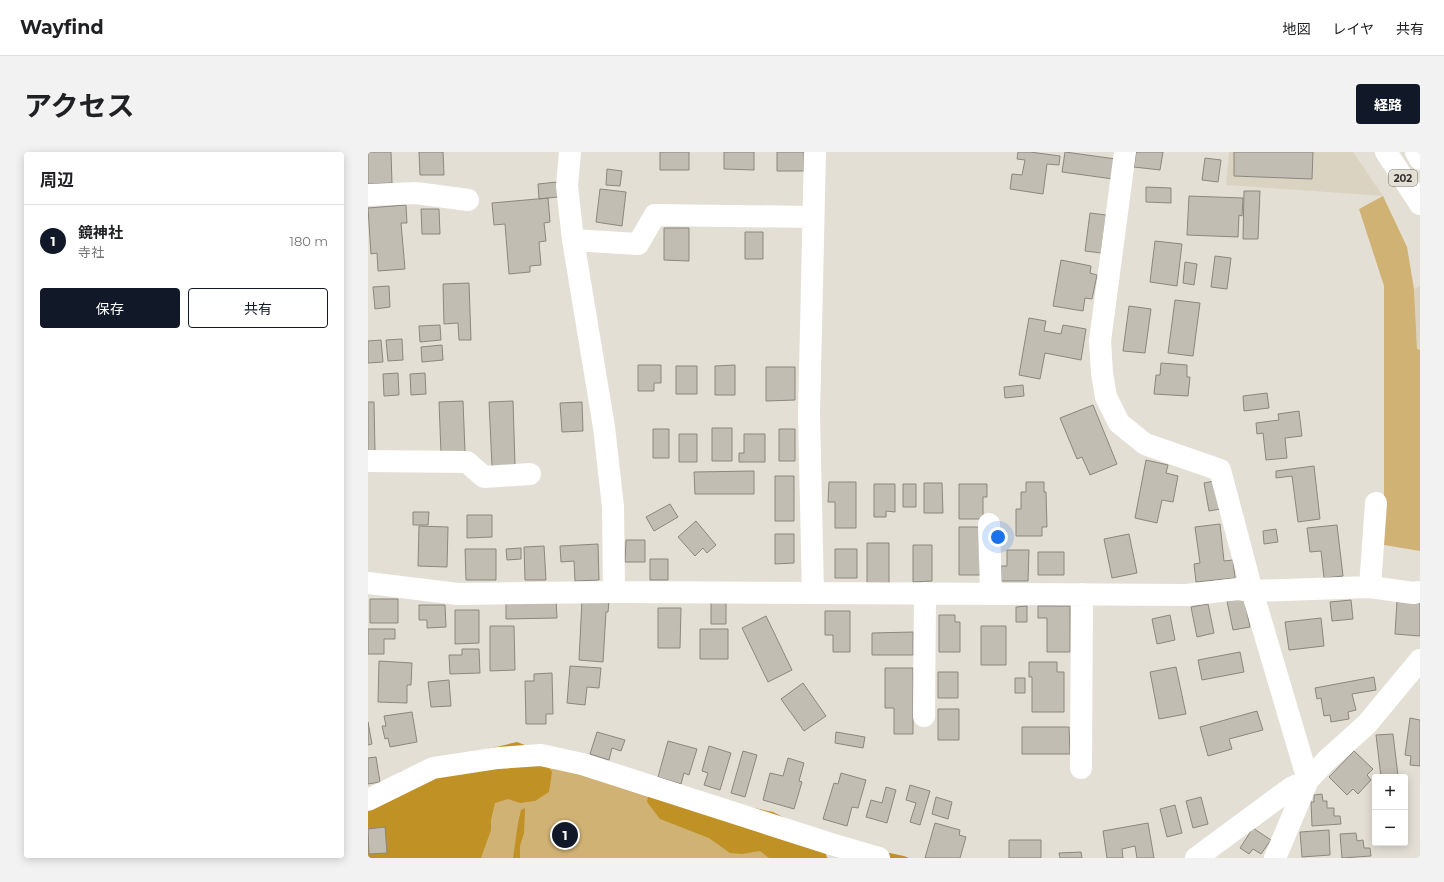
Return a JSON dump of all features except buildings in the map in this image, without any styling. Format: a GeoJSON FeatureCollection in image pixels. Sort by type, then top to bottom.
{"type":"FeatureCollection","features":[{"type":"Feature","properties":{"kind":"main road"},"geometry":{"type":"LineString","coordinates":[[570,152],[567,186],[573,240],[604,427],[612,508],[614,592]]}},
{"type":"Feature","properties":{"kind":"main road"},"geometry":{"type":"LineString","coordinates":[[813,593],[809,415],[814,152]]}},
{"type":"Feature","properties":{"kind":"main road"},"geometry":{"type":"LineString","coordinates":[[1125,152],[1100,341],[1102,373],[1106,397],[1120,423],[1145,444],[1220,470],[1252,591],[1308,780]]}},
{"type":"Feature","properties":{"kind":"main road","name":"202"},"geometry":{"type":"LineString","coordinates":[[1386,152],[1420,204]]}},
{"type":"Feature","properties":{"kind":"main road","name":"202"},"geometry":{"type":"LineString","coordinates":[[1416,152],[1420,158]]}},
{"type":"Feature","properties":{"kind":"main road"},"geometry":{"type":"LineString","coordinates":[[368,195],[416,193],[468,200]]}},
{"type":"Feature","properties":{"kind":"main road"},"geometry":{"type":"LineString","coordinates":[[573,240],[638,244],[655,215],[813,217]]}},
{"type":"Feature","properties":{"kind":"main road"},"geometry":{"type":"LineString","coordinates":[[368,461],[467,462],[484,476],[530,474]]}},
{"type":"Feature","properties":{"kind":"main road"},"geometry":{"type":"LineString","coordinates":[[1370,587],[1376,503]]}},
{"type":"Feature","properties":{"kind":"main road"},"geometry":{"type":"LineString","coordinates":[[989,524],[991,594]]}},
{"type":"Feature","properties":{"kind":"main road"},"geometry":{"type":"LineString","coordinates":[[368,583],[458,594],[614,592],[1187,595],[1238,589],[1252,591],[1370,587],[1413,593],[1420,592]]}},
{"type":"Feature","properties":{"kind":"main road"},"geometry":{"type":"LineString","coordinates":[[924,716],[925,593]]}},
{"type":"Feature","properties":{"kind":"main road"},"geometry":{"type":"LineString","coordinates":[[1081,768],[1082,594]]}},
{"type":"Feature","properties":{"kind":"main road"},"geometry":{"type":"LineString","coordinates":[[1275,858],[1308,780],[1326,760],[1367,724],[1420,660]]}},
{"type":"Feature","properties":{"kind":"main road"},"geometry":{"type":"LineString","coordinates":[[368,800],[433,768],[498,758],[541,755],[582,764],[879,858]]}},
{"type":"Feature","properties":{"kind":"main road"},"geometry":{"type":"LineString","coordinates":[[1196,858],[1291,788],[1308,780]]}},
{"type":"Feature","properties":{"kind":"shaded area"},"geometry":{"type":"Polygon","coordinates":[[[1229,152],[1353,152],[1383,196],[1226,185],[1229,152]]]}},
{"type":"Feature","properties":{"kind":"shaded area"},"geometry":{"type":"Polygon","coordinates":[[[1383,196],[1407,247],[1414,289],[1417,349],[1420,350],[1420,551],[1384,545],[1384,286],[1359,209],[1383,196]]]}},
{"type":"Feature","properties":{"kind":"shaded area"},"geometry":{"type":"Polygon","coordinates":[[[1420,286],[1420,350],[1417,350],[1414,289],[1420,286]]]}},
{"type":"Feature","properties":{"kind":"shaded area"},"geometry":{"type":"Polygon","coordinates":[[[517,742],[535,749],[552,772],[549,792],[535,801],[520,803],[508,799],[495,803],[491,820],[491,830],[481,858],[368,858],[368,791],[384,785],[400,772],[414,766],[517,742]]]}},
{"type":"Feature","properties":{"kind":"shaded area"},"geometry":{"type":"Polygon","coordinates":[[[563,768],[829,858],[464,858],[497,769],[563,768]]]}},
{"type":"Feature","properties":{"kind":"shaded area"},"geometry":{"type":"Polygon","coordinates":[[[663,783],[686,786],[740,805],[773,812],[821,836],[827,858],[769,858],[760,851],[742,854],[730,853],[709,838],[660,819],[647,802],[649,791],[663,783]]]}},
{"type":"Feature","properties":{"kind":"shaded area"},"geometry":{"type":"Polygon","coordinates":[[[525,808],[524,833],[520,846],[520,858],[513,858],[521,810],[525,808]]]}},
{"type":"Feature","properties":{"kind":"shaded area"},"geometry":{"type":"Polygon","coordinates":[[[880,851],[909,858],[844,858],[880,851]]]}},
{"type":"Feature","properties":{"kind":"place","name":"鏡神社"},"geometry":{"type":"Point","coordinates":[565,835]}}]}
